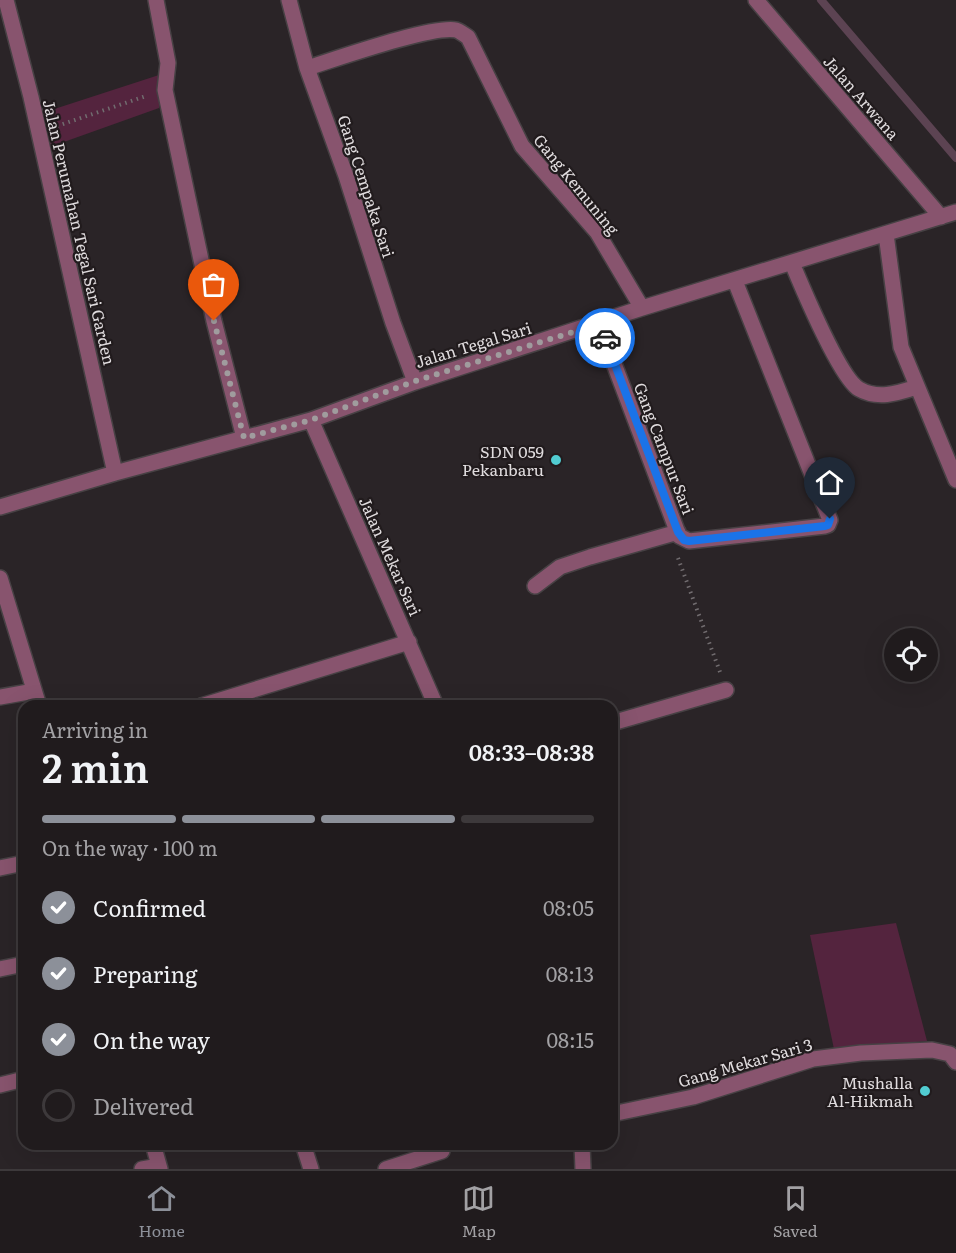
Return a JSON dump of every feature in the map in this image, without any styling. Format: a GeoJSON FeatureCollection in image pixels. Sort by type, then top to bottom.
{"type":"FeatureCollection","features":[{"type":"Feature","properties":{"kind":"street","name":"Jalan Perumahan Tegal Sari Garden"},"geometry":{"type":"LineString","coordinates":[[6,0],[39,132],[115,473]]}},
{"type":"Feature","properties":{"kind":"street"},"geometry":{"type":"LineString","coordinates":[[156,0],[168,63],[165,90],[214,321],[244,438]]}},
{"type":"Feature","properties":{"kind":"street","name":"Gang Cempaka Sari"},"geometry":{"type":"LineString","coordinates":[[289,0],[307,68],[415,381]]}},
{"type":"Feature","properties":{"kind":"street","name":"Jalan Arwana"},"geometry":{"type":"LineString","coordinates":[[756,0],[949,214]]}},
{"type":"Feature","properties":{"kind":"street","name":"Gang Kemuning"},"geometry":{"type":"LineString","coordinates":[[307,68],[418,35],[457,30],[468,37],[522,146],[597,232],[642,308]]}},
{"type":"Feature","properties":{"kind":"street","name":"Jalan Tegal Sari"},"geometry":{"type":"LineString","coordinates":[[0,507],[311,420],[415,381],[599,324],[642,308],[949,214]]}},
{"type":"Feature","properties":{"kind":"street"},"geometry":{"type":"LineString","coordinates":[[886,234],[901,347],[956,480]]}},
{"type":"Feature","properties":{"kind":"street"},"geometry":{"type":"LineString","coordinates":[[792,263],[837,359],[857,388],[874,394],[891,395],[917,387]]}},
{"type":"Feature","properties":{"kind":"street","name":"Gang Campur Sari"},"geometry":{"type":"LineString","coordinates":[[599,324],[673,534],[689,541],[825,526],[829,522],[735,281]]}},
{"type":"Feature","properties":{"kind":"street","name":"Jalan Mekar Sari"},"geometry":{"type":"LineString","coordinates":[[311,420],[433,700]]}},
{"type":"Feature","properties":{"kind":"street"},"geometry":{"type":"LineString","coordinates":[[535,586],[560,567],[673,534]]}},
{"type":"Feature","properties":{"kind":"street"},"geometry":{"type":"LineString","coordinates":[[0,578],[37,700]]}},
{"type":"Feature","properties":{"kind":"street"},"geometry":{"type":"LineString","coordinates":[[220,700],[409,642]]}},
{"type":"Feature","properties":{"kind":"street"},"geometry":{"type":"LineString","coordinates":[[618,721],[726,690]]}},
{"type":"Feature","properties":{"kind":"street"},"geometry":{"type":"LineString","coordinates":[[0,697],[34,691]]}},
{"type":"Feature","properties":{"kind":"street"},"geometry":{"type":"LineString","coordinates":[[0,868],[18,864]]}},
{"type":"Feature","properties":{"kind":"street"},"geometry":{"type":"LineString","coordinates":[[0,969],[18,965]]}},
{"type":"Feature","properties":{"kind":"street","name":"Gang Mekar Sari 3"},"geometry":{"type":"LineString","coordinates":[[618,1113],[693,1097],[813,1059],[861,1053],[932,1050],[950,1054],[956,1062]]}},
{"type":"Feature","properties":{"kind":"street"},"geometry":{"type":"LineString","coordinates":[[0,1085],[18,1080]]}},
{"type":"Feature","properties":{"kind":"street"},"geometry":{"type":"LineString","coordinates":[[142,1169],[159,1167],[155,1150]]}},
{"type":"Feature","properties":{"kind":"street"},"geometry":{"type":"LineString","coordinates":[[305,1150],[311,1169]]}},
{"type":"Feature","properties":{"kind":"street"},"geometry":{"type":"LineString","coordinates":[[386,1169],[442,1150]]}},
{"type":"Feature","properties":{"kind":"street"},"geometry":{"type":"LineString","coordinates":[[582,1150],[583,1169]]}},
{"type":"Feature","properties":{"kind":"path"},"geometry":{"type":"LineString","coordinates":[[39,132],[165,90]]}},
{"type":"Feature","properties":{"kind":"path"},"geometry":{"type":"LineString","coordinates":[[673,534],[726,690]]}},
{"type":"Feature","properties":{"kind":"shaded area"},"geometry":{"type":"Polygon","coordinates":[[[159,75],[159,108],[47,148],[39,114],[159,75]]]}},
{"type":"Feature","properties":{"kind":"shaded area"},"geometry":{"type":"Polygon","coordinates":[[[896,923],[927,1041],[834,1049],[810,935],[896,923]]]}},
{"type":"Feature","properties":{"kind":"waterway"},"geometry":{"type":"LineString","coordinates":[[821,0],[956,158]]}},
{"type":"Feature","properties":{"kind":"way so far"},"geometry":{"type":"LineString","coordinates":[[214,321],[244,438],[311,420],[415,381],[599,324],[605,338]]}},
{"type":"Feature","properties":{"kind":"place","name":"SDN 059 Pekanbaru"},"geometry":{"type":"Point","coordinates":[556,460]}},
{"type":"Feature","properties":{"kind":"place","name":"Mushalla Al-Hikmah"},"geometry":{"type":"Point","coordinates":[925,1091]}},
{"type":"Feature","properties":{"kind":"route"},"geometry":{"type":"LineString","coordinates":[[605,338],[641,439],[678,532],[684,540],[825,526],[828,525],[830,519]]}}]}
